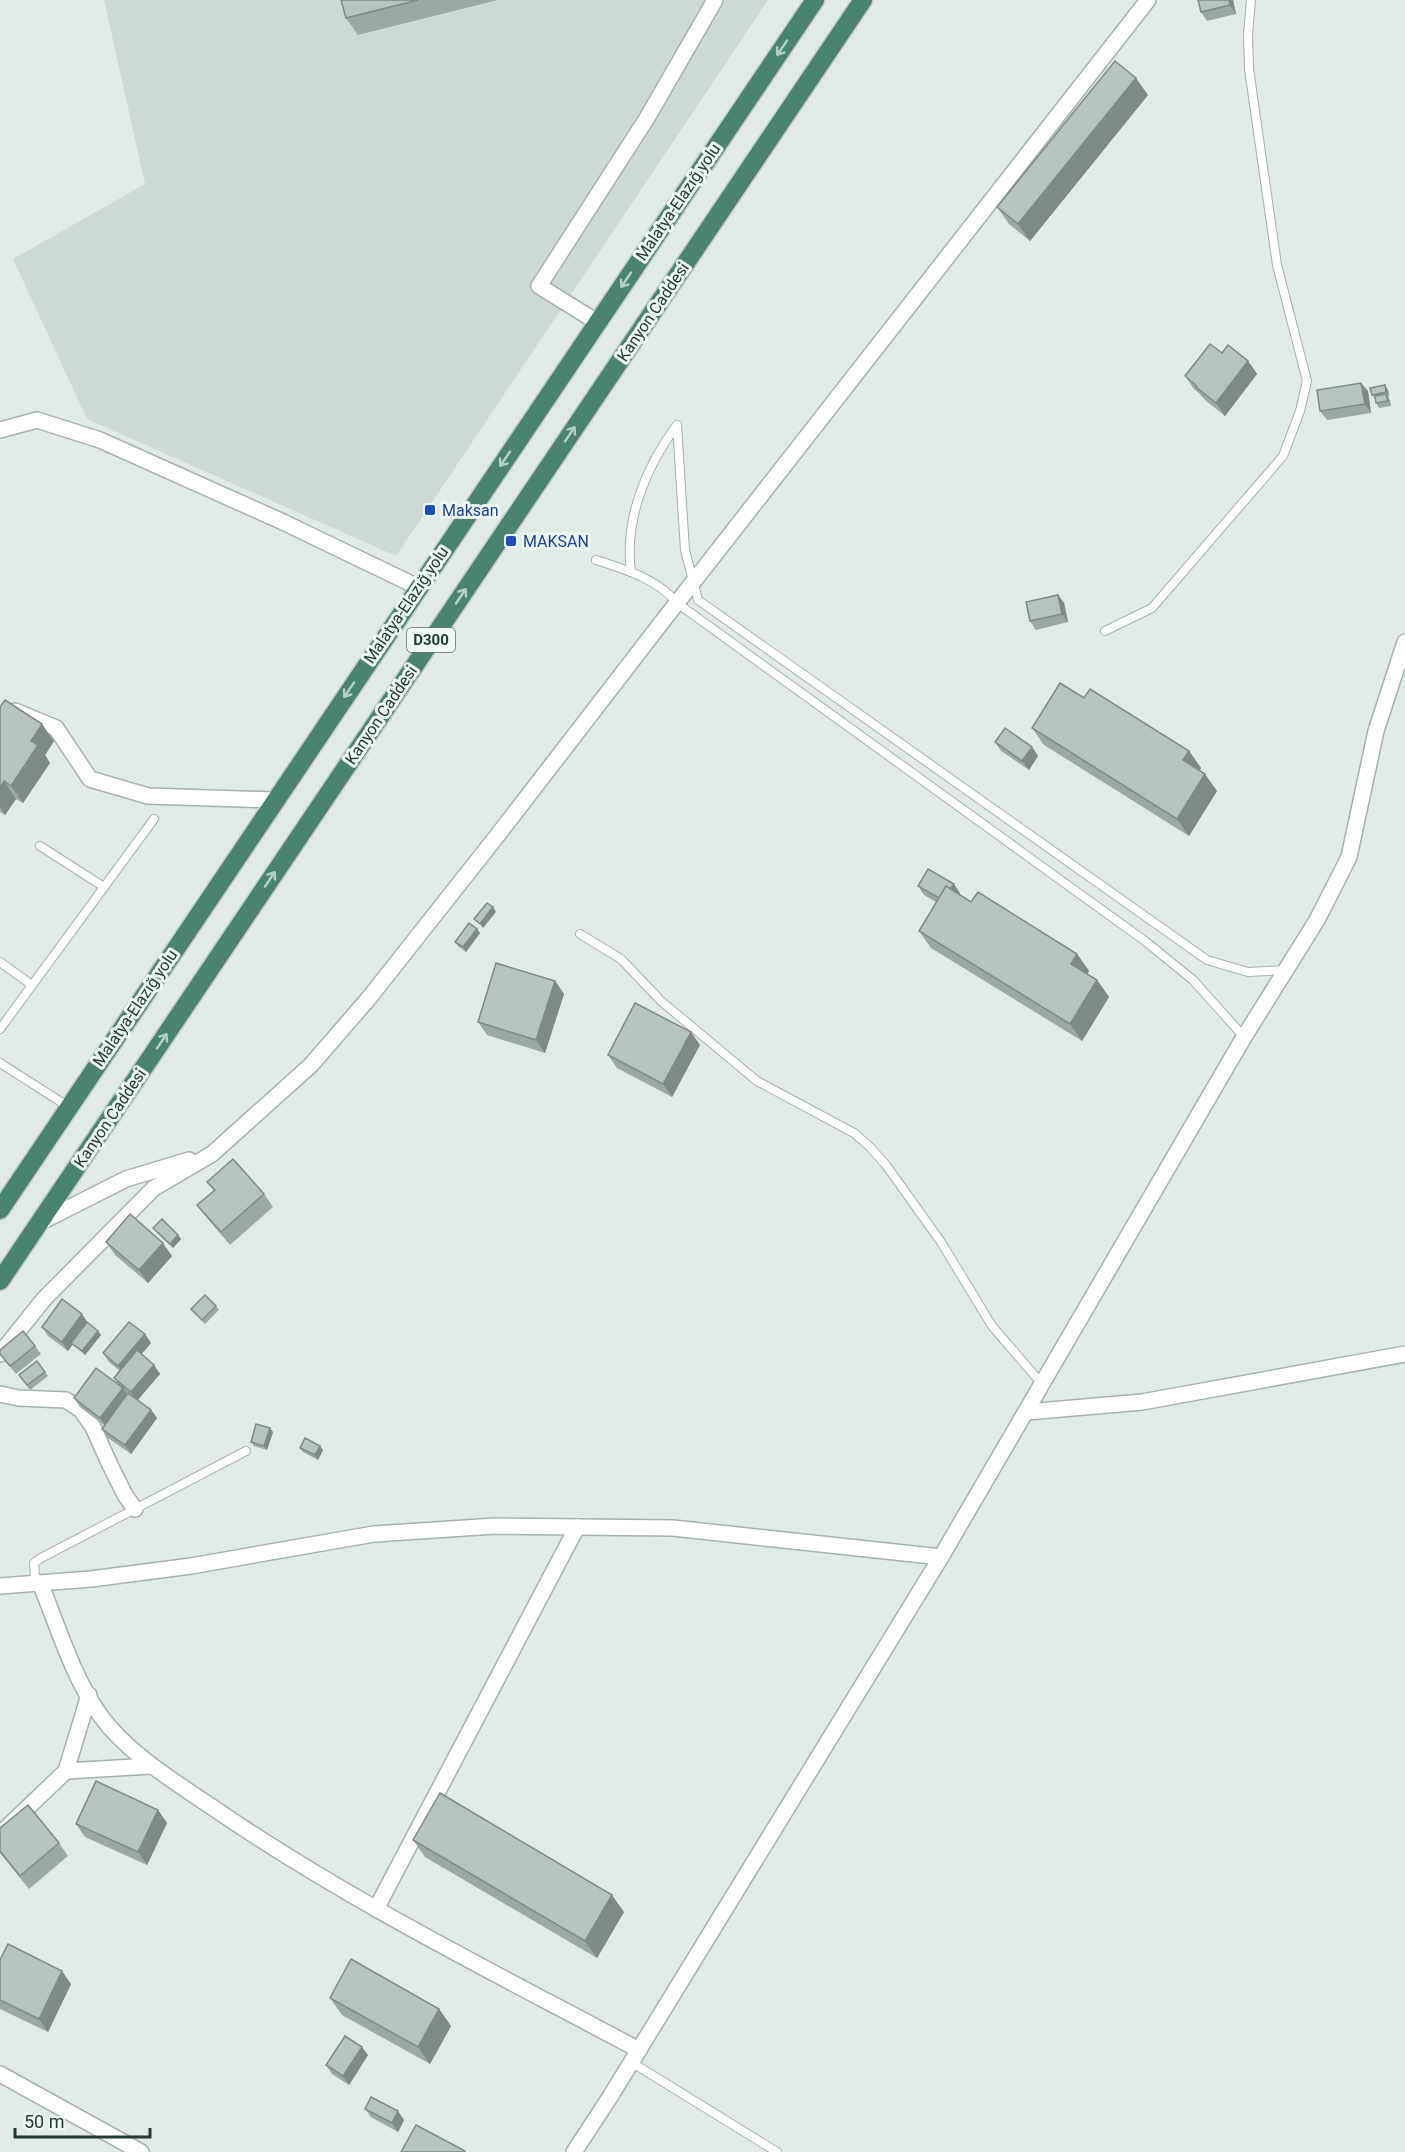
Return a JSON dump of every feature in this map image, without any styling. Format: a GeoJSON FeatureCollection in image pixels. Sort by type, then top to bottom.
{"type":"FeatureCollection","features":[{"type":"Feature","properties":{"kind":"highway","name":"Malatya-Elazığ yolu"},"geometry":{"type":"LineString","coordinates":[[0,1210],[814,0]]}},
{"type":"Feature","properties":{"kind":"highway","name":"Kanyon Caddesi"},"geometry":{"type":"LineString","coordinates":[[0,1281],[863,0]]}},
{"type":"Feature","properties":{"kind":"street"},"geometry":{"type":"LineString","coordinates":[[597,322],[539,286],[647,118],[715,0]]}},
{"type":"Feature","properties":{"kind":"street"},"geometry":{"type":"LineString","coordinates":[[0,1354],[44,1299],[153,1188],[212,1154],[311,1065],[369,998],[1148,0]]}},
{"type":"Feature","properties":{"kind":"street"},"geometry":{"type":"LineString","coordinates":[[0,430],[37,420],[100,440],[283,522],[418,587]]}},
{"type":"Feature","properties":{"kind":"street"},"geometry":{"type":"LineString","coordinates":[[574,2152],[942,1557],[1244,1037],[1317,920],[1349,857],[1376,731],[1405,642]]}},
{"type":"Feature","properties":{"kind":"street"},"geometry":{"type":"LineString","coordinates":[[0,723],[15,711],[56,728],[90,779],[148,796],[274,800]]}},
{"type":"Feature","properties":{"kind":"street"},"geometry":{"type":"LineString","coordinates":[[39,1223],[126,1179],[212,1154]]}},
{"type":"Feature","properties":{"kind":"street"},"geometry":{"type":"LineString","coordinates":[[1027,1412],[1142,1402],[1405,1354]]}},
{"type":"Feature","properties":{"kind":"street"},"geometry":{"type":"LineString","coordinates":[[0,1394],[19,1398],[66,1400],[81,1410],[93,1427],[125,1495],[135,1509]]}},
{"type":"Feature","properties":{"kind":"street"},"geometry":{"type":"LineString","coordinates":[[0,1586],[91,1579],[191,1566],[374,1534],[495,1526],[673,1528],[942,1557]]}},
{"type":"Feature","properties":{"kind":"street"},"geometry":{"type":"LineString","coordinates":[[376,1909],[577,1527]]}},
{"type":"Feature","properties":{"kind":"street"},"geometry":{"type":"LineString","coordinates":[[40,1583],[78,1677],[100,1716],[151,1766],[254,1836],[376,1909],[635,2056]]}},
{"type":"Feature","properties":{"kind":"street"},"geometry":{"type":"LineString","coordinates":[[0,1834],[66,1772],[88,1695]]}},
{"type":"Feature","properties":{"kind":"street"},"geometry":{"type":"LineString","coordinates":[[66,1772],[151,1766]]}},
{"type":"Feature","properties":{"kind":"street"},"geometry":{"type":"LineString","coordinates":[[0,2074],[141,2152]]}},
{"type":"Feature","properties":{"kind":"lane"},"geometry":{"type":"LineString","coordinates":[[1105,631],[1152,608],[1283,456],[1300,411],[1307,381],[1277,265],[1249,69],[1248,35],[1251,0]]}},
{"type":"Feature","properties":{"kind":"lane"},"geometry":{"type":"LineString","coordinates":[[631,572],[628,550],[630,531],[639,498],[647,474],[665,441],[677,425],[685,550],[698,600],[1207,960],[1248,972],[1286,970]]}},
{"type":"Feature","properties":{"kind":"lane"},"geometry":{"type":"LineString","coordinates":[[596,560],[631,572],[670,595],[677,603],[1145,941],[1192,980],[1244,1037]]}},
{"type":"Feature","properties":{"kind":"lane"},"geometry":{"type":"LineString","coordinates":[[0,1029],[154,819]]}},
{"type":"Feature","properties":{"kind":"lane"},"geometry":{"type":"LineString","coordinates":[[40,846],[104,887]]}},
{"type":"Feature","properties":{"kind":"lane"},"geometry":{"type":"LineString","coordinates":[[580,934],[621,960],[661,1001],[757,1081],[854,1133],[870,1147],[900,1184],[941,1242],[992,1326],[1043,1385]]}},
{"type":"Feature","properties":{"kind":"lane"},"geometry":{"type":"LineString","coordinates":[[0,963],[32,985]]}},
{"type":"Feature","properties":{"kind":"lane"},"geometry":{"type":"LineString","coordinates":[[0,1063],[69,1107]]}},
{"type":"Feature","properties":{"kind":"lane"},"geometry":{"type":"LineString","coordinates":[[40,1583],[35,1575],[34,1563],[246,1451]]}},
{"type":"Feature","properties":{"kind":"lane"},"geometry":{"type":"LineString","coordinates":[[635,2056],[777,2152]]}},
{"type":"Feature","properties":{"kind":"shaded area"},"geometry":{"type":"Polygon","coordinates":[[[104,0],[768,0],[396,556],[87,419],[13,259],[145,184],[104,0]]]}},
{"type":"Feature","properties":{"kind":"building"},"geometry":{"type":"Polygon","coordinates":[[[341,0],[418,0],[346,18],[341,0]]]}},
{"type":"Feature","properties":{"kind":"building"},"geometry":{"type":"Polygon","coordinates":[[[1198,0],[1229,0],[1230,5],[1201,12],[1198,0]]]}},
{"type":"Feature","properties":{"kind":"building"},"geometry":{"type":"Polygon","coordinates":[[[1115,61],[1136,78],[1018,224],[997,207],[1115,61]]]}},
{"type":"Feature","properties":{"kind":"building"},"geometry":{"type":"Polygon","coordinates":[[[1210,344],[1222,353],[1228,345],[1248,361],[1216,403],[1185,376],[1210,344]]]}},
{"type":"Feature","properties":{"kind":"building"},"geometry":{"type":"Polygon","coordinates":[[[1361,383],[1365,404],[1320,411],[1317,390],[1361,383]]]}},
{"type":"Feature","properties":{"kind":"building"},"geometry":{"type":"Polygon","coordinates":[[[1385,385],[1386,392],[1372,395],[1370,388],[1385,385]]]}},
{"type":"Feature","properties":{"kind":"building"},"geometry":{"type":"Polygon","coordinates":[[[1386,394],[1388,401],[1376,403],[1375,396],[1386,394]]]}},
{"type":"Feature","properties":{"kind":"building"},"geometry":{"type":"Polygon","coordinates":[[[1058,595],[1062,614],[1030,621],[1026,602],[1058,595]]]}},
{"type":"Feature","properties":{"kind":"building"},"geometry":{"type":"Polygon","coordinates":[[[1060,683],[1084,698],[1090,689],[1189,751],[1183,760],[1205,774],[1177,819],[1032,728],[1060,683]]]}},
{"type":"Feature","properties":{"kind":"building"},"geometry":{"type":"Polygon","coordinates":[[[5,700],[42,724],[31,741],[38,745],[11,786],[4,781],[0,788],[0,707],[5,700]]]}},
{"type":"Feature","properties":{"kind":"building"},"geometry":{"type":"Polygon","coordinates":[[[1005,728],[1032,747],[1022,761],[995,742],[1005,728]]]}},
{"type":"Feature","properties":{"kind":"building"},"geometry":{"type":"Polygon","coordinates":[[[928,869],[954,884],[950,889],[946,886],[939,898],[918,886],[928,869]]]}},
{"type":"Feature","properties":{"kind":"building"},"geometry":{"type":"Polygon","coordinates":[[[946,886],[971,902],[978,892],[1077,954],[1071,964],[1097,980],[1070,1024],[919,931],[946,886]]]}},
{"type":"Feature","properties":{"kind":"building"},"geometry":{"type":"Polygon","coordinates":[[[487,903],[493,907],[480,924],[474,919],[487,903]]]}},
{"type":"Feature","properties":{"kind":"building"},"geometry":{"type":"Polygon","coordinates":[[[469,923],[477,929],[463,947],[455,942],[469,923]]]}},
{"type":"Feature","properties":{"kind":"building"},"geometry":{"type":"Polygon","coordinates":[[[496,963],[555,981],[536,1040],[478,1022],[496,963]]]}},
{"type":"Feature","properties":{"kind":"building"},"geometry":{"type":"Polygon","coordinates":[[[635,1003],[691,1032],[663,1084],[608,1055],[635,1003]]]}},
{"type":"Feature","properties":{"kind":"building"},"geometry":{"type":"Polygon","coordinates":[[[233,1159],[264,1194],[221,1232],[197,1205],[215,1190],[207,1182],[233,1159]]]}},
{"type":"Feature","properties":{"kind":"building"},"geometry":{"type":"Polygon","coordinates":[[[130,1214],[163,1243],[139,1270],[106,1242],[130,1214]]]}},
{"type":"Feature","properties":{"kind":"building"},"geometry":{"type":"Polygon","coordinates":[[[162,1219],[178,1235],[170,1244],[153,1228],[162,1219]]]}},
{"type":"Feature","properties":{"kind":"building"},"geometry":{"type":"Polygon","coordinates":[[[205,1295],[216,1306],[202,1320],[191,1309],[205,1295]]]}},
{"type":"Feature","properties":{"kind":"building"},"geometry":{"type":"Polygon","coordinates":[[[62,1299],[82,1314],[62,1342],[42,1327],[62,1299]]]}},
{"type":"Feature","properties":{"kind":"building"},"geometry":{"type":"Polygon","coordinates":[[[87,1322],[98,1331],[82,1351],[71,1343],[87,1322]]]}},
{"type":"Feature","properties":{"kind":"building"},"geometry":{"type":"Polygon","coordinates":[[[129,1322],[145,1334],[118,1366],[103,1353],[129,1322]]]}},
{"type":"Feature","properties":{"kind":"building"},"geometry":{"type":"Polygon","coordinates":[[[23,1331],[35,1346],[10,1366],[0,1354],[0,1350],[23,1331]]]}},
{"type":"Feature","properties":{"kind":"building"},"geometry":{"type":"Polygon","coordinates":[[[137,1350],[154,1365],[131,1392],[114,1378],[137,1350]]]}},
{"type":"Feature","properties":{"kind":"building"},"geometry":{"type":"Polygon","coordinates":[[[37,1361],[45,1372],[27,1385],[19,1375],[37,1361]]]}},
{"type":"Feature","properties":{"kind":"building"},"geometry":{"type":"Polygon","coordinates":[[[96,1368],[123,1388],[100,1418],[74,1398],[96,1368]]]}},
{"type":"Feature","properties":{"kind":"building"},"geometry":{"type":"Polygon","coordinates":[[[128,1393],[151,1410],[125,1445],[102,1429],[128,1393]]]}},
{"type":"Feature","properties":{"kind":"building"},"geometry":{"type":"Polygon","coordinates":[[[256,1424],[270,1428],[264,1446],[251,1442],[256,1424]]]}},
{"type":"Feature","properties":{"kind":"building"},"geometry":{"type":"Polygon","coordinates":[[[305,1438],[320,1446],[315,1455],[300,1448],[305,1438]]]}},
{"type":"Feature","properties":{"kind":"building"},"geometry":{"type":"Polygon","coordinates":[[[96,1781],[158,1810],[138,1852],[76,1824],[96,1781]]]}},
{"type":"Feature","properties":{"kind":"building"},"geometry":{"type":"Polygon","coordinates":[[[440,1793],[612,1895],[585,1941],[413,1840],[440,1793]]]}},
{"type":"Feature","properties":{"kind":"building"},"geometry":{"type":"Polygon","coordinates":[[[28,1805],[59,1843],[20,1876],[0,1851],[0,1828],[28,1805]]]}},
{"type":"Feature","properties":{"kind":"building"},"geometry":{"type":"Polygon","coordinates":[[[8,1944],[62,1971],[39,2019],[0,2000],[0,1960],[8,1944]]]}},
{"type":"Feature","properties":{"kind":"building"},"geometry":{"type":"Polygon","coordinates":[[[351,1959],[439,2009],[418,2047],[330,1998],[351,1959]]]}},
{"type":"Feature","properties":{"kind":"building"},"geometry":{"type":"Polygon","coordinates":[[[345,2036],[362,2047],[343,2076],[326,2065],[345,2036]]]}},
{"type":"Feature","properties":{"kind":"building"},"geometry":{"type":"Polygon","coordinates":[[[371,2097],[398,2111],[392,2123],[365,2109],[371,2097]]]}},
{"type":"Feature","properties":{"kind":"building"},"geometry":{"type":"Polygon","coordinates":[[[416,2125],[465,2151],[401,2152],[416,2125]]]}},
{"type":"Feature","properties":{"kind":"place","name":"Maksan"},"geometry":{"type":"Point","coordinates":[430,510]}},
{"type":"Feature","properties":{"kind":"place","name":"MAKSAN"},"geometry":{"type":"Point","coordinates":[511,541]}}]}
